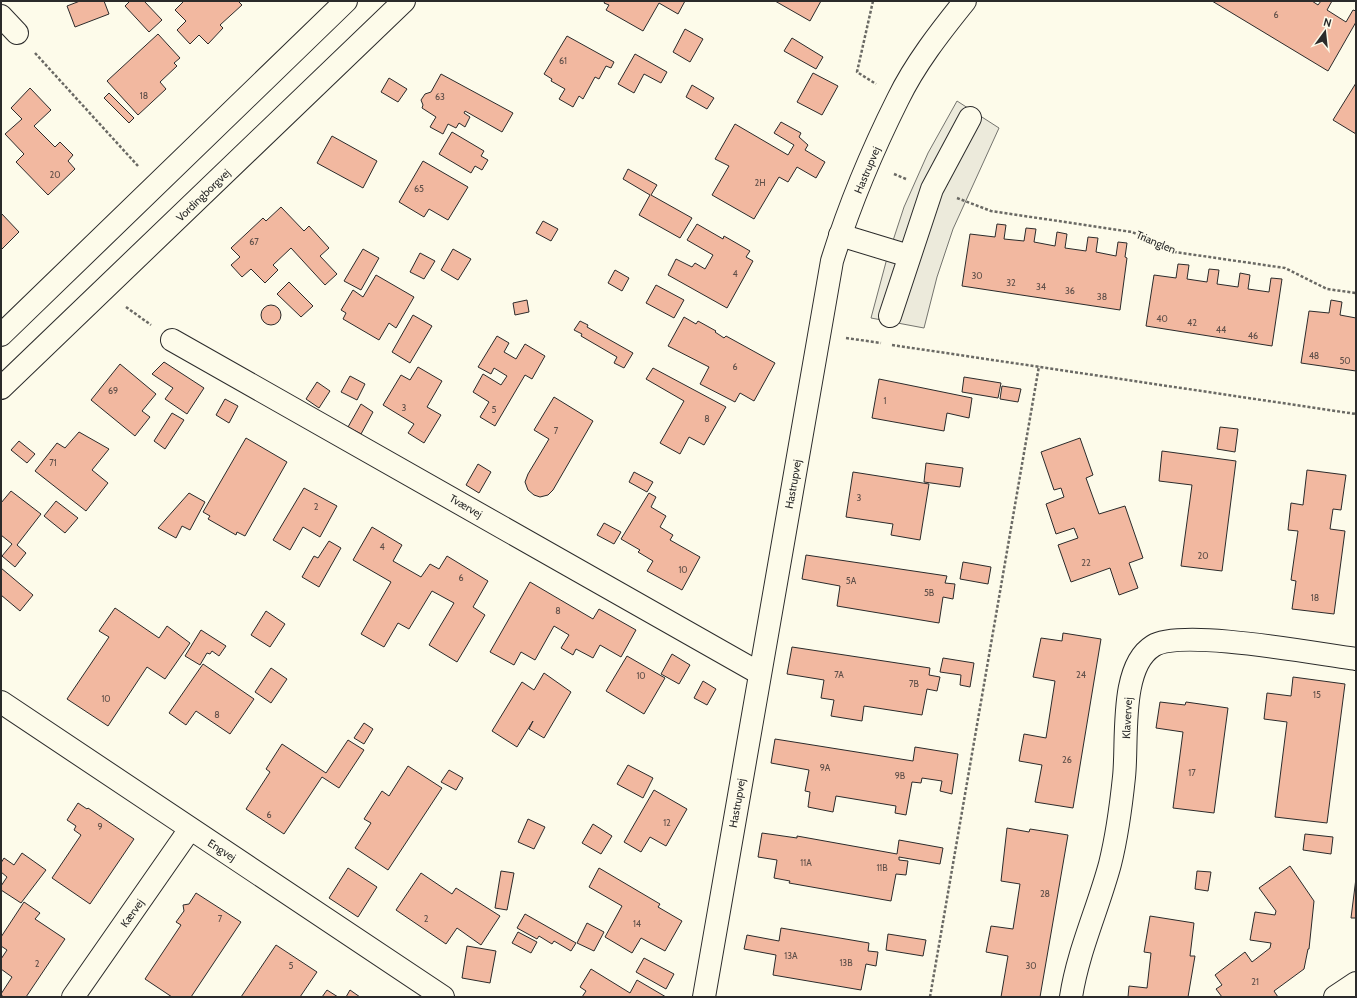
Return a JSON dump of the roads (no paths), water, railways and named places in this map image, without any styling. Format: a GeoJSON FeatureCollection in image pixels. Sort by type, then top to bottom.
{"type":"FeatureCollection","features":[{"type":"Feature","properties":{"kind":"street"},"geometry":{"type":"LineString","coordinates":[[1,335],[346,1]]}},
{"type":"Feature","properties":{"kind":"street","name":"Vordingborgvej"},"geometry":{"type":"LineString","coordinates":[[1,388],[196,203],[404,1]]}},
{"type":"Feature","properties":{"kind":"street","name":"Hastrupvej"},"geometry":{"type":"LineString","coordinates":[[704,997],[759,673],[832,261],[840,235],[898,99],[936,37],[965,1]]}},
{"type":"Feature","properties":{"kind":"street"},"geometry":{"type":"LineString","coordinates":[[1,16],[17,33]]}},
{"type":"Feature","properties":{"kind":"street"},"geometry":{"type":"LineString","coordinates":[[890,316],[932,189],[970,118]]}},
{"type":"Feature","properties":{"kind":"street"},"geometry":{"type":"LineString","coordinates":[[840,235],[910,256]]}},
{"type":"Feature","properties":{"kind":"street","name":"Tværvej"},"geometry":{"type":"LineString","coordinates":[[172,340],[759,673]]}},
{"type":"Feature","properties":{"kind":"street","name":"Klavervej"},"geometry":{"type":"LineString","coordinates":[[1071,997],[1075,971],[1110,864],[1124,776],[1129,684],[1134,668],[1142,656],[1153,646],[1165,642],[1206,639],[1356,659]]}},
{"type":"Feature","properties":{"kind":"street","name":"Engvej"},"geometry":{"type":"LineString","coordinates":[[1,702],[443,997]]}},
{"type":"Feature","properties":{"kind":"street","name":"Kærvej"},"geometry":{"type":"LineString","coordinates":[[73,997],[190,829]]}},
{"type":"Feature","properties":{"kind":"street"},"geometry":{"type":"LineString","coordinates":[[1335,997],[1356,983]]}}]}
